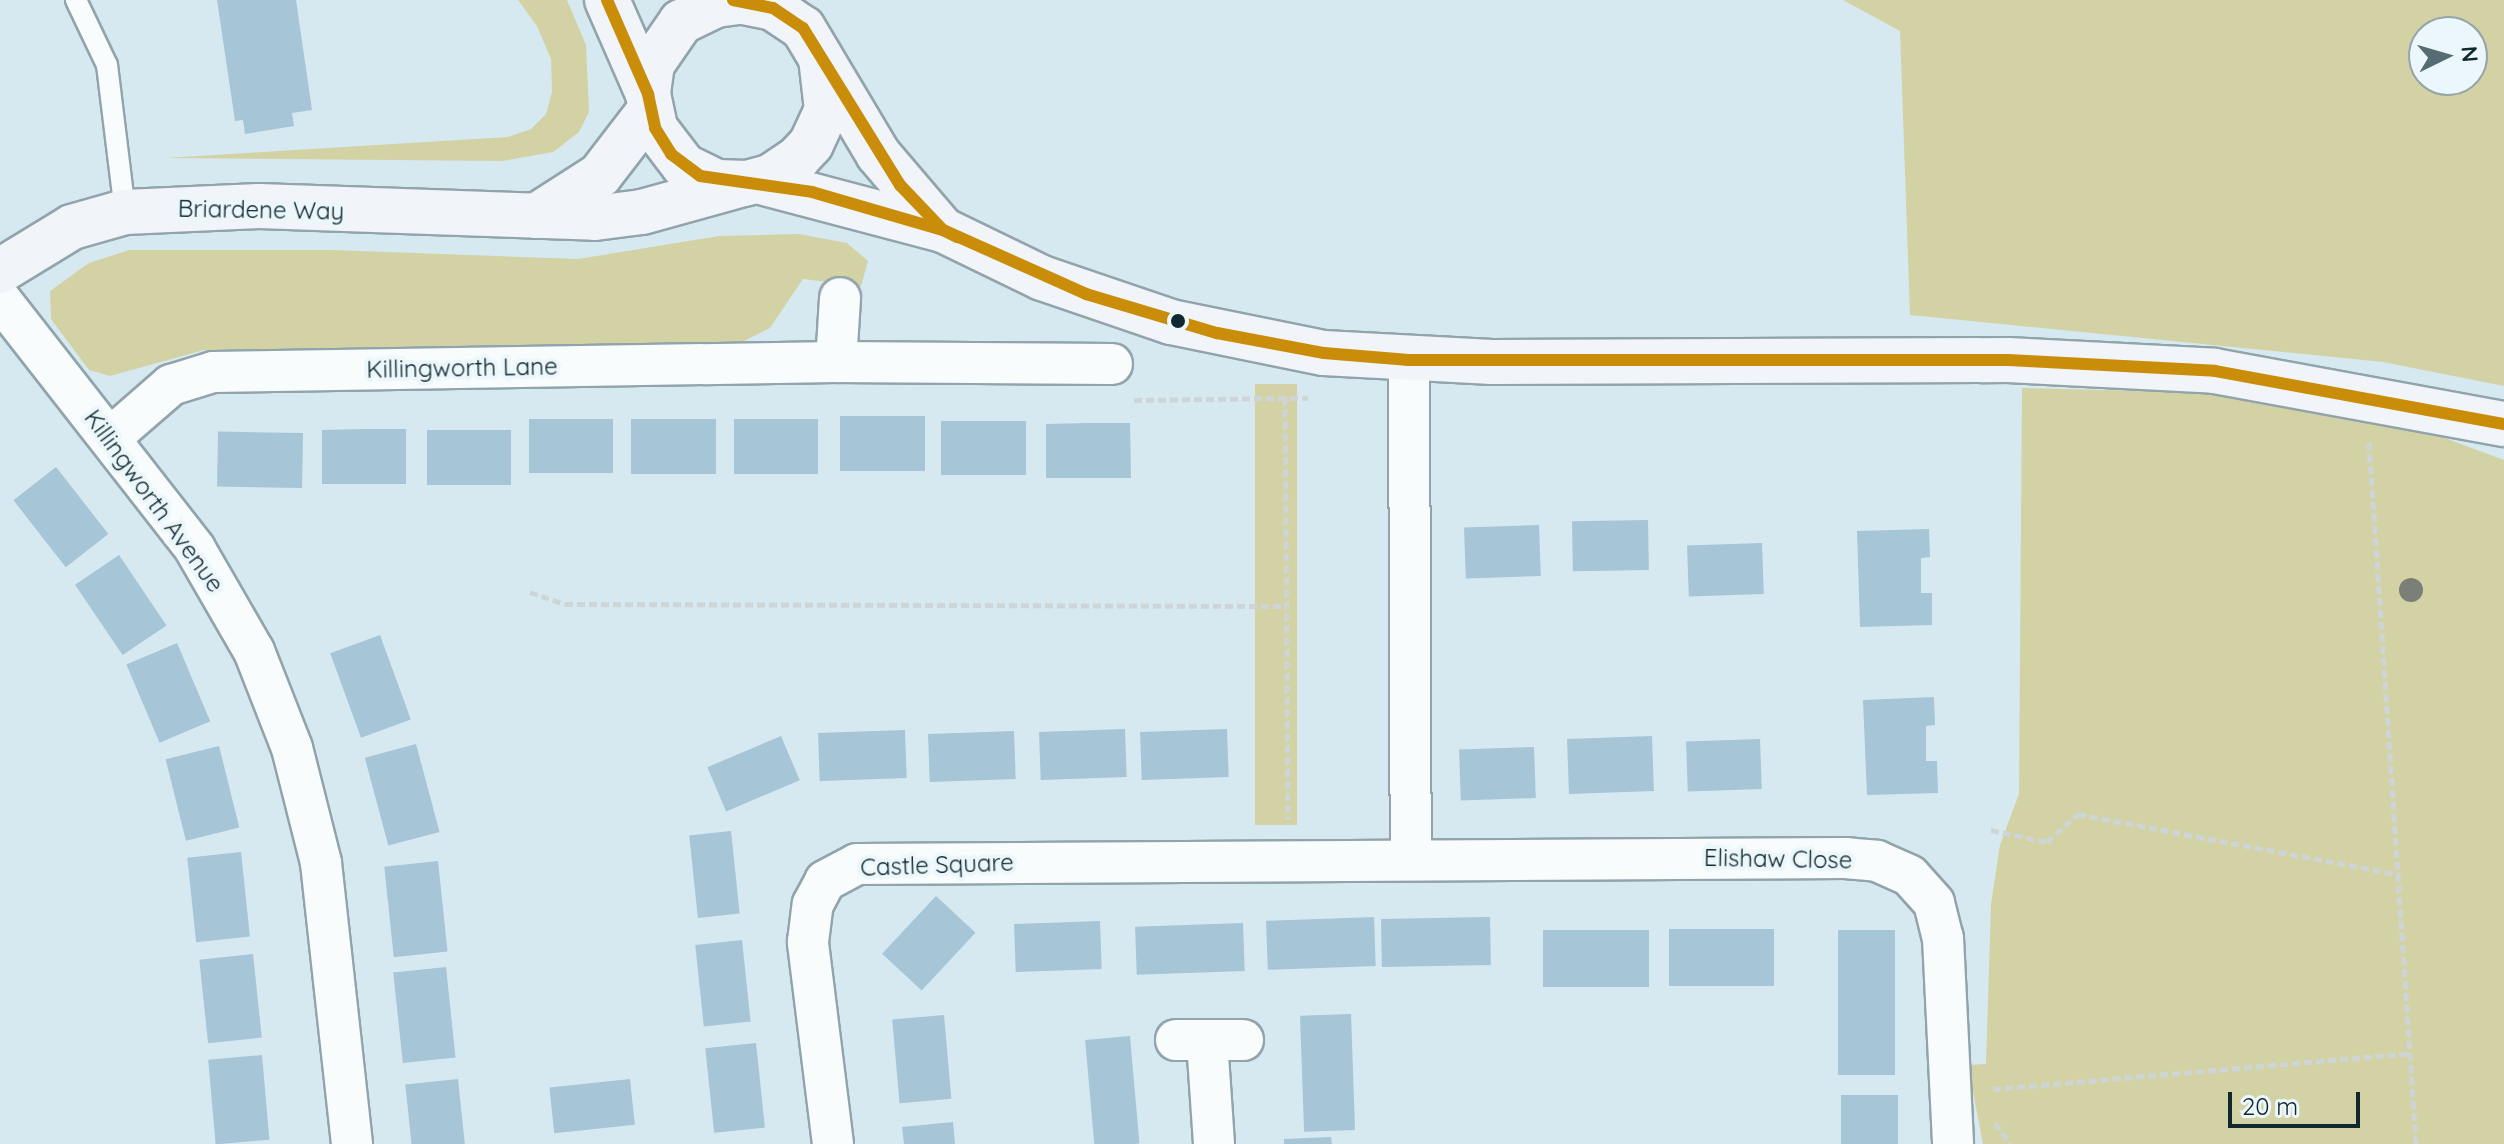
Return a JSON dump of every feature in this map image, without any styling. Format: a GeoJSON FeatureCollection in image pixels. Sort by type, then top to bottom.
{"type":"FeatureCollection","features":[{"type":"Feature","properties":{"kind":"main road"},"geometry":{"type":"LineString","coordinates":[[607,0],[662,142],[684,166],[717,182],[752,182],[943,230],[1086,294],[1171,322],[1278,345],[1409,360],[2008,360],[2215,371],[2504,424]]}},
{"type":"Feature","properties":{"kind":"main road"},"geometry":{"type":"LineString","coordinates":[[536,216],[600,175],[649,102],[652,64],[669,34],[695,13],[735,1],[789,17],[821,58],[878,154],[943,230]]}},
{"type":"Feature","properties":{"kind":"main road"},"geometry":{"type":"LineString","coordinates":[[752,182],[798,158],[821,127],[828,92],[821,58]]}},
{"type":"Feature","properties":{"kind":"main road","name":"Briardene Way"},"geometry":{"type":"LineString","coordinates":[[0,271],[72,227],[125,212],[259,206],[536,216],[623,215],[752,182]]}},
{"type":"Feature","properties":{"kind":"street"},"geometry":{"type":"LineString","coordinates":[[836,362],[840,298]]}},
{"type":"Feature","properties":{"kind":"street","name":"Killingworth Avenue"},"geometry":{"type":"LineString","coordinates":[[0,299],[195,549],[229,604],[292,748],[309,806],[330,918],[352,1144]]}},
{"type":"Feature","properties":{"kind":"street"},"geometry":{"type":"LineString","coordinates":[[1409,360],[1411,859]]}},
{"type":"Feature","properties":{"kind":"street","name":"Killingworth Lane"},"geometry":{"type":"LineString","coordinates":[[110,438],[171,385],[213,372],[836,362],[1112,364]]}},
{"type":"Feature","properties":{"kind":"street","name":"Elishaw Close"},"geometry":{"type":"LineString","coordinates":[[1304,860],[1877,861],[1910,876],[1934,903],[1943,938],[1953,1144]]}},
{"type":"Feature","properties":{"kind":"street","name":"Castle Square"},"geometry":{"type":"LineString","coordinates":[[833,1144],[808,942],[813,904],[825,881],[857,864],[1304,860]]}},
{"type":"Feature","properties":{"kind":"street"},"geometry":{"type":"LineString","coordinates":[[1209,1040],[1214,1144]]}},
{"type":"Feature","properties":{"kind":"lane"},"geometry":{"type":"LineString","coordinates":[[76,0],[107,65],[125,212]]}},
{"type":"Feature","properties":{"kind":"path"},"geometry":{"type":"LineString","coordinates":[[1278,345],[1285,398],[1286,606],[1304,860]]}},
{"type":"Feature","properties":{"kind":"path"},"geometry":{"type":"LineString","coordinates":[[2366,398],[2416,1144]]}},
{"type":"Feature","properties":{"kind":"path"},"geometry":{"type":"LineString","coordinates":[[530,592],[565,604],[1286,606]]}},
{"type":"Feature","properties":{"kind":"path"},"geometry":{"type":"LineString","coordinates":[[1991,830],[2047,842],[2078,814],[2400,875]]}},
{"type":"Feature","properties":{"kind":"path"},"geometry":{"type":"LineString","coordinates":[[1952,1092],[2411,1053]]}},
{"type":"Feature","properties":{"kind":"green space"},"geometry":{"type":"Polygon","coordinates":[[[518,0],[567,0],[586,45],[589,112],[579,132],[553,152],[503,161],[166,158],[508,137],[531,129],[546,114],[552,92],[551,59],[537,26],[518,0]]]}},
{"type":"Feature","properties":{"kind":"green space"},"geometry":{"type":"Polygon","coordinates":[[[1843,0],[2504,0],[2504,386],[2383,362],[1910,315],[1900,31],[1843,0]]]}},
{"type":"Feature","properties":{"kind":"green space"},"geometry":{"type":"Polygon","coordinates":[[[799,234],[847,243],[868,261],[861,286],[803,279],[770,328],[736,345],[204,350],[110,376],[89,370],[51,319],[50,291],[89,263],[129,250],[332,250],[578,259],[719,236],[799,234]]]}},
{"type":"Feature","properties":{"kind":"green space"},"geometry":{"type":"Polygon","coordinates":[[[1255,384],[1297,384],[1297,825],[1255,825],[1255,384]]]}},
{"type":"Feature","properties":{"kind":"green space"},"geometry":{"type":"Polygon","coordinates":[[[2022,388],[2226,393],[2426,431],[2504,460],[2504,1144],[1983,1144],[1968,1065],[1986,1064],[1991,904],[2000,845],[2019,794],[2022,388]]]}},
{"type":"Feature","properties":{"kind":"building"},"geometry":{"type":"Polygon","coordinates":[[[217,0],[296,0],[312,110],[292,113],[294,126],[245,134],[243,120],[235,121],[217,0]]]}},
{"type":"Feature","properties":{"kind":"building"},"geometry":{"type":"Polygon","coordinates":[[[840,416],[925,416],[925,471],[840,471],[840,416]]]}},
{"type":"Feature","properties":{"kind":"building"},"geometry":{"type":"Polygon","coordinates":[[[529,419],[613,419],[613,473],[529,473],[529,419]]]}},
{"type":"Feature","properties":{"kind":"building"},"geometry":{"type":"Polygon","coordinates":[[[631,419],[716,419],[716,474],[631,474],[631,419]]]}},
{"type":"Feature","properties":{"kind":"building"},"geometry":{"type":"Polygon","coordinates":[[[734,419],[818,419],[818,474],[734,474],[734,419]]]}},
{"type":"Feature","properties":{"kind":"building"},"geometry":{"type":"Polygon","coordinates":[[[941,421],[1026,421],[1026,475],[941,475],[941,421]]]}},
{"type":"Feature","properties":{"kind":"building"},"geometry":{"type":"Polygon","coordinates":[[[1130,423],[1131,478],[1046,478],[1046,424],[1130,423]]]}},
{"type":"Feature","properties":{"kind":"building"},"geometry":{"type":"Polygon","coordinates":[[[406,429],[406,484],[322,484],[322,430],[406,429]]]}},
{"type":"Feature","properties":{"kind":"building"},"geometry":{"type":"Polygon","coordinates":[[[427,430],[511,430],[511,485],[427,485],[427,430]]]}},
{"type":"Feature","properties":{"kind":"building"},"geometry":{"type":"Polygon","coordinates":[[[218,432],[303,433],[302,488],[217,487],[218,432]]]}},
{"type":"Feature","properties":{"kind":"building"},"geometry":{"type":"Polygon","coordinates":[[[56,467],[108,534],[66,567],[13,500],[56,467]]]}},
{"type":"Feature","properties":{"kind":"building"},"geometry":{"type":"Polygon","coordinates":[[[1648,520],[1649,570],[1573,571],[1572,521],[1648,520]]]}},
{"type":"Feature","properties":{"kind":"building"},"geometry":{"type":"Polygon","coordinates":[[[1539,525],[1541,576],[1466,579],[1464,528],[1539,525]]]}},
{"type":"Feature","properties":{"kind":"building"},"geometry":{"type":"Polygon","coordinates":[[[1929,529],[1930,557],[1921,558],[1921,593],[1932,593],[1932,625],[1860,627],[1857,531],[1929,529]]]}},
{"type":"Feature","properties":{"kind":"building"},"geometry":{"type":"Polygon","coordinates":[[[1762,543],[1764,594],[1689,597],[1687,546],[1762,543]]]}},
{"type":"Feature","properties":{"kind":"building"},"geometry":{"type":"Polygon","coordinates":[[[119,555],[167,625],[123,655],[75,585],[119,555]]]}},
{"type":"Feature","properties":{"kind":"building"},"geometry":{"type":"Polygon","coordinates":[[[380,635],[411,720],[361,738],[330,653],[380,635]]]}},
{"type":"Feature","properties":{"kind":"building"},"geometry":{"type":"Polygon","coordinates":[[[177,643],[210,721],[160,743],[126,664],[177,643]]]}},
{"type":"Feature","properties":{"kind":"building"},"geometry":{"type":"Polygon","coordinates":[[[1934,697],[1935,725],[1926,726],[1926,761],[1937,761],[1938,793],[1867,795],[1863,700],[1934,697]]]}},
{"type":"Feature","properties":{"kind":"building"},"geometry":{"type":"Polygon","coordinates":[[[1125,729],[1127,777],[1041,780],[1039,732],[1125,729]]]}},
{"type":"Feature","properties":{"kind":"building"},"geometry":{"type":"Polygon","coordinates":[[[1227,729],[1229,777],[1142,780],[1140,732],[1227,729]]]}},
{"type":"Feature","properties":{"kind":"building"},"geometry":{"type":"Polygon","coordinates":[[[905,730],[907,778],[820,781],[818,733],[905,730]]]}},
{"type":"Feature","properties":{"kind":"building"},"geometry":{"type":"Polygon","coordinates":[[[1014,731],[1016,779],[930,782],[928,734],[1014,731]]]}},
{"type":"Feature","properties":{"kind":"building"},"geometry":{"type":"Polygon","coordinates":[[[781,736],[800,780],[726,811],[707,767],[781,736]]]}},
{"type":"Feature","properties":{"kind":"building"},"geometry":{"type":"Polygon","coordinates":[[[1652,736],[1654,791],[1569,794],[1567,739],[1652,736]]]}},
{"type":"Feature","properties":{"kind":"building"},"geometry":{"type":"Polygon","coordinates":[[[1760,739],[1762,789],[1688,792],[1686,742],[1760,739]]]}},
{"type":"Feature","properties":{"kind":"building"},"geometry":{"type":"Polygon","coordinates":[[[416,744],[440,832],[388,846],[365,758],[416,744]]]}},
{"type":"Feature","properties":{"kind":"building"},"geometry":{"type":"Polygon","coordinates":[[[219,746],[239,828],[186,841],[166,759],[219,746]]]}},
{"type":"Feature","properties":{"kind":"building"},"geometry":{"type":"Polygon","coordinates":[[[1534,747],[1536,798],[1461,801],[1459,750],[1534,747]]]}},
{"type":"Feature","properties":{"kind":"building"},"geometry":{"type":"Polygon","coordinates":[[[731,831],[740,914],[698,918],[689,835],[731,831]]]}},
{"type":"Feature","properties":{"kind":"building"},"geometry":{"type":"Polygon","coordinates":[[[241,852],[250,937],[196,942],[187,858],[241,852]]]}},
{"type":"Feature","properties":{"kind":"building"},"geometry":{"type":"Polygon","coordinates":[[[438,861],[448,952],[394,957],[384,867],[438,861]]]}},
{"type":"Feature","properties":{"kind":"building"},"geometry":{"type":"Polygon","coordinates":[[[936,896],[975,933],[922,991],[882,954],[936,896]]]}},
{"type":"Feature","properties":{"kind":"building"},"geometry":{"type":"Polygon","coordinates":[[[1374,917],[1376,966],[1268,970],[1266,921],[1374,917]]]}},
{"type":"Feature","properties":{"kind":"building"},"geometry":{"type":"Polygon","coordinates":[[[1490,917],[1491,965],[1382,967],[1381,919],[1490,917]]]}},
{"type":"Feature","properties":{"kind":"building"},"geometry":{"type":"Polygon","coordinates":[[[1100,921],[1102,969],[1016,972],[1014,924],[1100,921]]]}},
{"type":"Feature","properties":{"kind":"building"},"geometry":{"type":"Polygon","coordinates":[[[1243,923],[1245,971],[1137,975],[1135,927],[1243,923]]]}},
{"type":"Feature","properties":{"kind":"building"},"geometry":{"type":"Polygon","coordinates":[[[1669,929],[1774,929],[1774,986],[1669,986],[1669,929]]]}},
{"type":"Feature","properties":{"kind":"building"},"geometry":{"type":"Polygon","coordinates":[[[1543,930],[1649,930],[1649,987],[1543,987],[1543,930]]]}},
{"type":"Feature","properties":{"kind":"building"},"geometry":{"type":"Polygon","coordinates":[[[1838,930],[1895,930],[1895,1075],[1838,1075],[1838,930]]]}},
{"type":"Feature","properties":{"kind":"building"},"geometry":{"type":"Polygon","coordinates":[[[742,940],[751,1022],[704,1026],[695,945],[742,940]]]}},
{"type":"Feature","properties":{"kind":"building"},"geometry":{"type":"Polygon","coordinates":[[[253,954],[262,1038],[208,1043],[199,960],[253,954]]]}},
{"type":"Feature","properties":{"kind":"building"},"geometry":{"type":"Polygon","coordinates":[[[446,967],[456,1058],[403,1063],[393,973],[446,967]]]}},
{"type":"Feature","properties":{"kind":"building"},"geometry":{"type":"Polygon","coordinates":[[[1351,1014],[1355,1130],[1304,1132],[1300,1016],[1351,1014]]]}},
{"type":"Feature","properties":{"kind":"building"},"geometry":{"type":"Polygon","coordinates":[[[944,1015],[951,1099],[900,1103],[892,1020],[944,1015]]]}},
{"type":"Feature","properties":{"kind":"building"},"geometry":{"type":"Polygon","coordinates":[[[1130,1036],[1139,1144],[1094,1144],[1085,1040],[1130,1036]]]}},
{"type":"Feature","properties":{"kind":"building"},"geometry":{"type":"Polygon","coordinates":[[[756,1043],[765,1128],[714,1133],[705,1048],[756,1043]]]}},
{"type":"Feature","properties":{"kind":"building"},"geometry":{"type":"Polygon","coordinates":[[[262,1055],[269,1140],[216,1144],[208,1060],[262,1055]]]}},
{"type":"Feature","properties":{"kind":"building"},"geometry":{"type":"Polygon","coordinates":[[[458,1079],[465,1144],[412,1144],[405,1085],[458,1079]]]}},
{"type":"Feature","properties":{"kind":"building"},"geometry":{"type":"Polygon","coordinates":[[[630,1079],[635,1125],[554,1133],[549,1087],[630,1079]]]}},
{"type":"Feature","properties":{"kind":"building"},"geometry":{"type":"Polygon","coordinates":[[[1841,1095],[1898,1095],[1898,1144],[1841,1144],[1841,1095]]]}},
{"type":"Feature","properties":{"kind":"building"},"geometry":{"type":"Polygon","coordinates":[[[953,1122],[955,1144],[904,1144],[902,1127],[953,1122]]]}},
{"type":"Feature","properties":{"kind":"building"},"geometry":{"type":"Polygon","coordinates":[[[1331,1137],[1332,1144],[1284,1144],[1284,1139],[1331,1137]]]}},
{"type":"Feature","properties":{"kind":"transit line"},"geometry":{"type":"LineString","coordinates":[[607,0],[648,94],[655,128],[671,154],[700,176],[812,192],[943,230],[1086,294],[1217,333],[1324,353],[1409,360],[2008,360],[2215,371],[2504,424]]}},
{"type":"Feature","properties":{"kind":"transit line"},"geometry":{"type":"LineString","coordinates":[[733,0],[773,8],[803,28],[900,185],[943,230],[957,237]]}}]}
